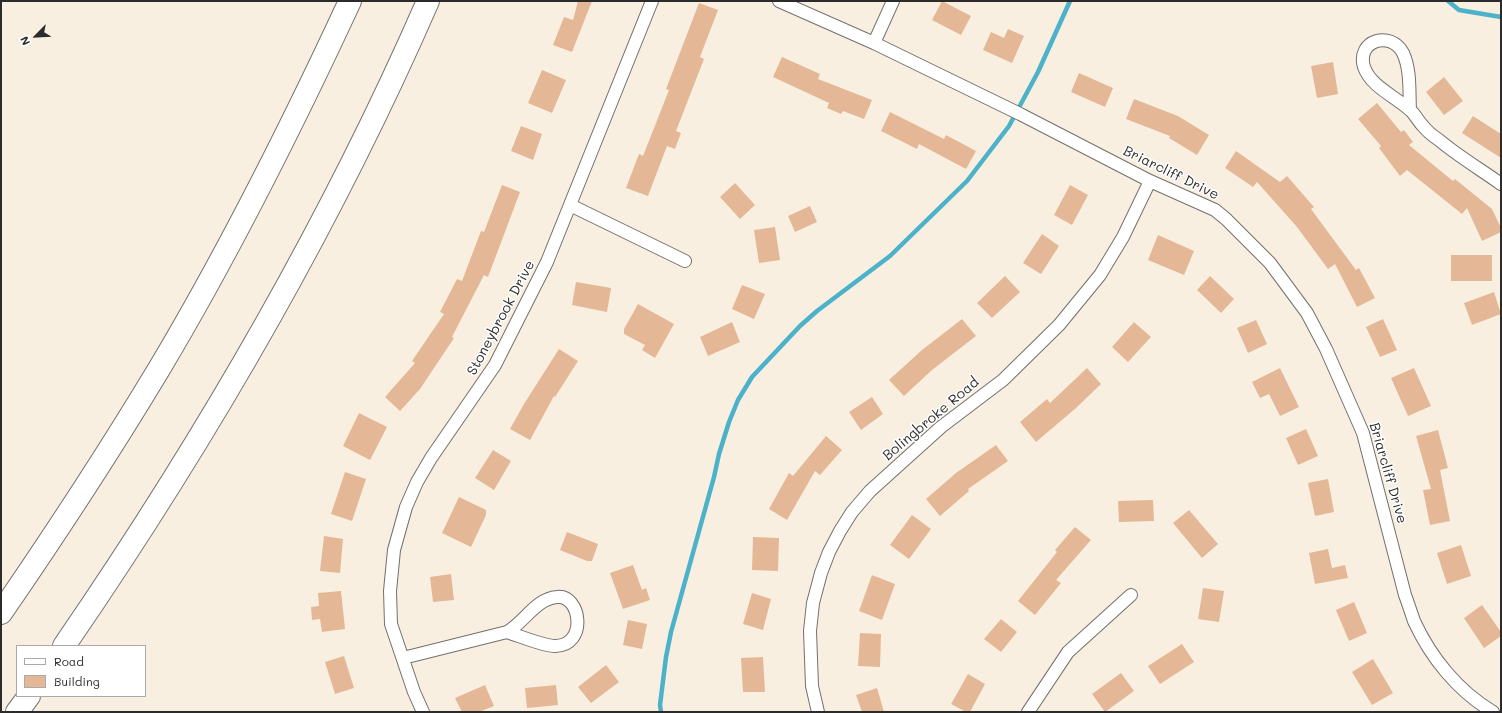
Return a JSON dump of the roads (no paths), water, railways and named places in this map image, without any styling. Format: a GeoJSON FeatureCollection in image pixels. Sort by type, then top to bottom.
{"type":"FeatureCollection","features":[{"type":"Feature","properties":{"kind":"highway"},"geometry":{"type":"LineString","coordinates":[[1,613],[102,462],[206,288],[314,80],[350,1]]}},
{"type":"Feature","properties":{"kind":"highway"},"geometry":{"type":"LineString","coordinates":[[65,645],[161,500],[220,405],[275,309],[377,111],[428,1]]}},
{"type":"Feature","properties":{"kind":"highway"},"geometry":{"type":"LineString","coordinates":[[17,712],[28,697]]}},
{"type":"Feature","properties":{"kind":"street","name":"Stoneybrook Drive"},"geometry":{"type":"LineString","coordinates":[[423,712],[414,692],[391,624],[390,591],[394,550],[406,507],[430,458],[496,365],[547,262],[652,1]]}},
{"type":"Feature","properties":{"kind":"street","name":"Briarcliff Drive"},"geometry":{"type":"LineString","coordinates":[[779,1],[874,42],[1020,114],[1150,181],[1215,210],[1226,219],[1270,263],[1307,313],[1326,349],[1363,432],[1414,620],[1433,656],[1460,687],[1481,704],[1494,712]]}},
{"type":"Feature","properties":{"kind":"street"},"geometry":{"type":"LineString","coordinates":[[874,42],[893,1]]}},
{"type":"Feature","properties":{"kind":"street"},"geometry":{"type":"LineString","coordinates":[[1410,110],[1408,72],[1403,53],[1396,45],[1388,41],[1381,40],[1374,42],[1366,47],[1363,53],[1363,62],[1372,82],[1410,110],[1423,126],[1438,140],[1501,184]]}},
{"type":"Feature","properties":{"kind":"street","name":"Bolingbroke Road"},"geometry":{"type":"LineString","coordinates":[[818,712],[812,686],[810,631],[813,603],[821,573],[829,552],[840,531],[852,512],[870,491],[941,427],[1003,380],[1059,325],[1100,275],[1123,236],[1150,181]]}},
{"type":"Feature","properties":{"kind":"street"},"geometry":{"type":"LineString","coordinates":[[570,205],[685,261]]}},
{"type":"Feature","properties":{"kind":"street"},"geometry":{"type":"LineString","coordinates":[[1028,712],[1068,652],[1131,595]]}},
{"type":"Feature","properties":{"kind":"street"},"geometry":{"type":"LineString","coordinates":[[403,658],[507,632],[537,605],[557,597],[563,597],[572,604],[578,619],[578,625],[574,637],[565,644],[558,646],[544,644],[507,632]]}},
{"type":"Feature","properties":{"kind":"waterway"},"geometry":{"type":"LineString","coordinates":[[661,712],[660,705],[666,657],[671,632],[719,454],[738,400],[752,377],[800,326],[817,311],[890,256],[967,181],[1009,126],[1038,72],[1070,1]]}},
{"type":"Feature","properties":{"kind":"waterway"},"geometry":{"type":"LineString","coordinates":[[1448,1],[1459,10],[1501,17]]}}]}
